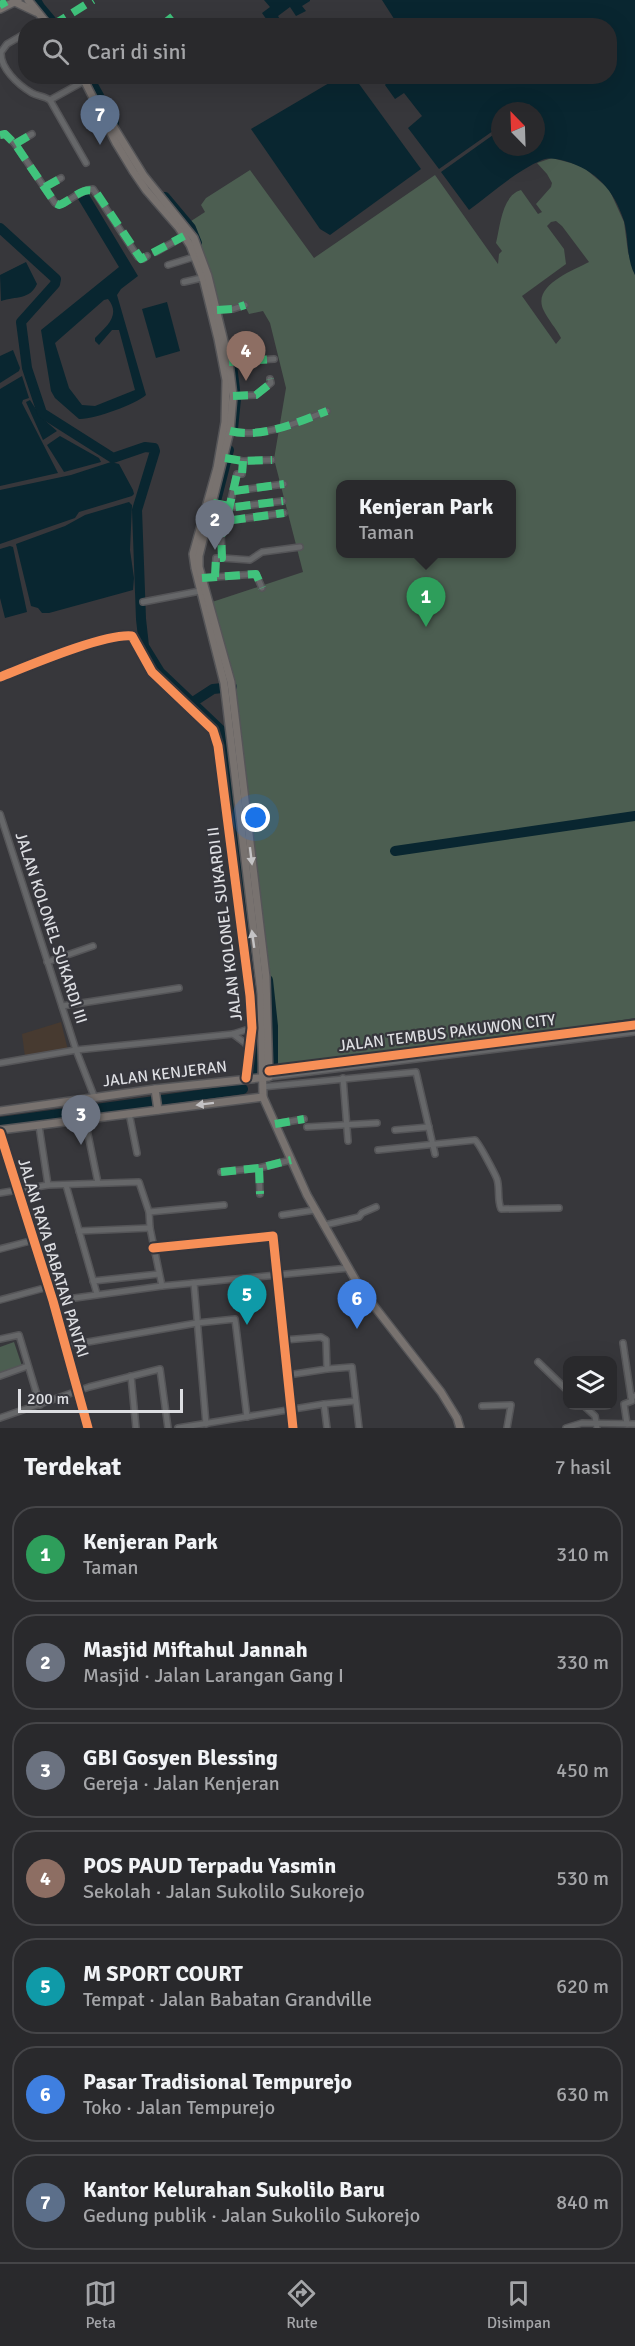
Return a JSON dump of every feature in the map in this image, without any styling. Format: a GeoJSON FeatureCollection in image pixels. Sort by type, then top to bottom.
{"type":"FeatureCollection","features":[{"type":"Feature","properties":{"kind":"main road"},"geometry":{"type":"LineString","coordinates":[[28,0],[43,18]]}},
{"type":"Feature","properties":{"kind":"main road"},"geometry":{"type":"LineString","coordinates":[[35,0],[45,18]]}},
{"type":"Feature","properties":{"kind":"main road"},"geometry":{"type":"LineString","coordinates":[[2,5],[16,1],[41,15]]}},
{"type":"Feature","properties":{"kind":"main road"},"geometry":{"type":"LineString","coordinates":[[88,84],[118,141],[187,234],[206,277],[217,311],[221,338],[230,363],[234,397],[231,428],[216,503],[197,568],[204,578],[227,682],[259,919],[266,976],[266,1074],[262,1088],[263,1097],[315,1210],[349,1268],[366,1296],[441,1392],[457,1418],[460,1428]]}},
{"type":"Feature","properties":{"kind":"main road"},"geometry":{"type":"LineString","coordinates":[[225,458],[194,548],[201,591],[227,682]]}},
{"type":"Feature","properties":{"kind":"main road"},"geometry":{"type":"LineString","coordinates":[[230,706],[250,920],[261,993],[266,1074]]}},
{"type":"Feature","properties":{"kind":"main road"},"geometry":{"type":"LineString","coordinates":[[250,920],[259,919]]}},
{"type":"Feature","properties":{"kind":"main road","name":"JALAN KENJERAN"},"geometry":{"type":"LineString","coordinates":[[0,1111],[94,1096],[266,1074]]}},
{"type":"Feature","properties":{"kind":"main road"},"geometry":{"type":"LineString","coordinates":[[155,1089],[158,1109]]}},
{"type":"Feature","properties":{"kind":"main road","name":"JALAN KENJERAN"},"geometry":{"type":"LineString","coordinates":[[0,1132],[158,1109],[263,1097]]}},
{"type":"Feature","properties":{"kind":"street"},"geometry":{"type":"LineString","coordinates":[[18,38],[1,52],[0,59],[6,70],[18,82]]}},
{"type":"Feature","properties":{"kind":"street"},"geometry":{"type":"LineString","coordinates":[[20,84],[32,93],[50,100],[86,162]]}},
{"type":"Feature","properties":{"kind":"street"},"geometry":{"type":"LineString","coordinates":[[50,100],[75,84]]}},
{"type":"Feature","properties":{"kind":"street"},"geometry":{"type":"LineString","coordinates":[[15,144],[32,134]]}},
{"type":"Feature","properties":{"kind":"street"},"geometry":{"type":"LineString","coordinates":[[0,135],[8,136],[15,144],[55,203],[59,205],[79,193],[93,189],[138,257],[143,259],[147,256]]}},
{"type":"Feature","properties":{"kind":"street"},"geometry":{"type":"LineString","coordinates":[[45,187],[61,178]]}},
{"type":"Feature","properties":{"kind":"street"},"geometry":{"type":"LineString","coordinates":[[156,252],[187,234]]}},
{"type":"Feature","properties":{"kind":"street"},"geometry":{"type":"LineString","coordinates":[[168,265],[198,256]]}},
{"type":"Feature","properties":{"kind":"street"},"geometry":{"type":"LineString","coordinates":[[184,282],[206,277]]}},
{"type":"Feature","properties":{"kind":"street"},"geometry":{"type":"LineString","coordinates":[[217,311],[245,305]]}},
{"type":"Feature","properties":{"kind":"street"},"geometry":{"type":"LineString","coordinates":[[230,363],[274,359]]}},
{"type":"Feature","properties":{"kind":"street"},"geometry":{"type":"LineString","coordinates":[[234,397],[256,394],[271,383],[270,379]]}},
{"type":"Feature","properties":{"kind":"street"},"geometry":{"type":"LineString","coordinates":[[231,428],[260,432],[286,426],[327,411]]}},
{"type":"Feature","properties":{"kind":"street"},"geometry":{"type":"LineString","coordinates":[[225,458],[243,462],[272,460]]}},
{"type":"Feature","properties":{"kind":"street"},"geometry":{"type":"LineString","coordinates":[[222,558],[221,532],[224,531],[237,474],[242,474],[243,462]]}},
{"type":"Feature","properties":{"kind":"street"},"geometry":{"type":"LineString","coordinates":[[234,490],[284,484]]}},
{"type":"Feature","properties":{"kind":"street"},"geometry":{"type":"LineString","coordinates":[[216,503],[230,507],[283,501]]}},
{"type":"Feature","properties":{"kind":"street"},"geometry":{"type":"LineString","coordinates":[[226,520],[284,513]]}},
{"type":"Feature","properties":{"kind":"street"},"geometry":{"type":"LineString","coordinates":[[215,577],[216,558],[250,560],[262,552],[300,547]]}},
{"type":"Feature","properties":{"kind":"street"},"geometry":{"type":"LineString","coordinates":[[204,578],[256,574],[262,588]]}},
{"type":"Feature","properties":{"kind":"street"},"geometry":{"type":"LineString","coordinates":[[143,602],[201,591]]}},
{"type":"Feature","properties":{"kind":"street","name":"JALAN KOLONEL SUKARDI II"},"geometry":{"type":"LineString","coordinates":[[0,677],[84,646],[122,636],[132,636],[153,672],[213,730],[220,766],[252,1028],[246,1078]]}},
{"type":"Feature","properties":{"kind":"street","name":"JALAN KOLONEL SUKARDI III"},"geometry":{"type":"LineString","coordinates":[[0,814],[76,1050],[94,1096]]}},
{"type":"Feature","properties":{"kind":"street"},"geometry":{"type":"LineString","coordinates":[[47,962],[93,946]]}},
{"type":"Feature","properties":{"kind":"street"},"geometry":{"type":"LineString","coordinates":[[62,1006],[178,988]]}},
{"type":"Feature","properties":{"kind":"street","name":"JALAN TEMBUS PAKUWON CITY"},"geometry":{"type":"LineString","coordinates":[[266,1074],[635,1025]]}},
{"type":"Feature","properties":{"kind":"street","name":"JALAN KOLONEL SUKARDI III"},"geometry":{"type":"LineString","coordinates":[[0,1063],[76,1050],[233,1034],[252,1028]]}},
{"type":"Feature","properties":{"kind":"street","name":"JALAN TEMBUS PAKUWON CITY"},"geometry":{"type":"LineString","coordinates":[[266,1074],[635,1032]]}},
{"type":"Feature","properties":{"kind":"street"},"geometry":{"type":"LineString","coordinates":[[233,1034],[249,1049]]}},
{"type":"Feature","properties":{"kind":"street"},"geometry":{"type":"LineString","coordinates":[[262,1088],[416,1072],[435,1154]]}},
{"type":"Feature","properties":{"kind":"street"},"geometry":{"type":"LineString","coordinates":[[343,1078],[348,1142]]}},
{"type":"Feature","properties":{"kind":"street"},"geometry":{"type":"LineString","coordinates":[[129,1113],[137,1153]]}},
{"type":"Feature","properties":{"kind":"street"},"geometry":{"type":"LineString","coordinates":[[275,1124],[304,1119]]}},
{"type":"Feature","properties":{"kind":"street"},"geometry":{"type":"LineString","coordinates":[[85,1120],[98,1183]]}},
{"type":"Feature","properties":{"kind":"street"},"geometry":{"type":"LineString","coordinates":[[307,1126],[377,1123]]}},
{"type":"Feature","properties":{"kind":"street"},"geometry":{"type":"LineString","coordinates":[[39,1126],[48,1185]]}},
{"type":"Feature","properties":{"kind":"street"},"geometry":{"type":"LineString","coordinates":[[395,1131],[429,1127]]}},
{"type":"Feature","properties":{"kind":"street","name":"JALAN RAYA BABATAN PANTAI"},"geometry":{"type":"LineString","coordinates":[[0,1132],[53,1301],[88,1428]]}},
{"type":"Feature","properties":{"kind":"street"},"geometry":{"type":"LineString","coordinates":[[378,1150],[476,1140],[497,1179],[501,1209],[559,1208]]}},
{"type":"Feature","properties":{"kind":"street"},"geometry":{"type":"LineString","coordinates":[[221,1172],[259,1168],[291,1160]]}},
{"type":"Feature","properties":{"kind":"street"},"geometry":{"type":"LineString","coordinates":[[259,1168],[260,1194]]}},
{"type":"Feature","properties":{"kind":"street"},"geometry":{"type":"LineString","coordinates":[[0,1193],[48,1185],[138,1181],[141,1184],[149,1212],[153,1248],[162,1286]]}},
{"type":"Feature","properties":{"kind":"street"},"geometry":{"type":"LineString","coordinates":[[66,1185],[97,1294]]}},
{"type":"Feature","properties":{"kind":"street"},"geometry":{"type":"LineString","coordinates":[[149,1212],[224,1205]]}},
{"type":"Feature","properties":{"kind":"street"},"geometry":{"type":"LineString","coordinates":[[325,1225],[359,1217],[362,1213],[376,1207]]}},
{"type":"Feature","properties":{"kind":"street"},"geometry":{"type":"LineString","coordinates":[[282,1215],[315,1210]]}},
{"type":"Feature","properties":{"kind":"street"},"geometry":{"type":"LineString","coordinates":[[79,1231],[150,1228]]}},
{"type":"Feature","properties":{"kind":"street"},"geometry":{"type":"LineString","coordinates":[[153,1248],[272,1235],[292,1428]]}},
{"type":"Feature","properties":{"kind":"street"},"geometry":{"type":"LineString","coordinates":[[0,1249],[34,1240]]}},
{"type":"Feature","properties":{"kind":"street"},"geometry":{"type":"LineString","coordinates":[[53,1301],[162,1286],[349,1268]]}},
{"type":"Feature","properties":{"kind":"street"},"geometry":{"type":"LineString","coordinates":[[93,1281],[159,1274]]}},
{"type":"Feature","properties":{"kind":"street"},"geometry":{"type":"LineString","coordinates":[[194,1283],[206,1424]]}},
{"type":"Feature","properties":{"kind":"street"},"geometry":{"type":"LineString","coordinates":[[0,1300],[48,1287]]}},
{"type":"Feature","properties":{"kind":"street"},"geometry":{"type":"LineString","coordinates":[[65,1346],[233,1319],[236,1321],[247,1417]]}},
{"type":"Feature","properties":{"kind":"street"},"geometry":{"type":"LineString","coordinates":[[0,1339],[18,1334],[40,1405]]}},
{"type":"Feature","properties":{"kind":"street"},"geometry":{"type":"LineString","coordinates":[[284,1340],[324,1337],[327,1369]]}},
{"type":"Feature","properties":{"kind":"street"},"geometry":{"type":"LineString","coordinates":[[623,1343],[633,1396],[632,1401],[624,1404],[627,1424]]}},
{"type":"Feature","properties":{"kind":"street"},"geometry":{"type":"LineString","coordinates":[[538,1362],[563,1387]]}},
{"type":"Feature","properties":{"kind":"street"},"geometry":{"type":"LineString","coordinates":[[0,1376],[28,1366]]}},
{"type":"Feature","properties":{"kind":"street"},"geometry":{"type":"LineString","coordinates":[[288,1375],[352,1367],[359,1428]]}},
{"type":"Feature","properties":{"kind":"street"},"geometry":{"type":"LineString","coordinates":[[0,1418],[89,1388],[161,1369],[168,1428]]}},
{"type":"Feature","properties":{"kind":"street"},"geometry":{"type":"LineString","coordinates":[[131,1376],[136,1428]]}},
{"type":"Feature","properties":{"kind":"street"},"geometry":{"type":"LineString","coordinates":[[178,1428],[290,1409],[355,1401]]}},
{"type":"Feature","properties":{"kind":"street"},"geometry":{"type":"LineString","coordinates":[[324,1404],[327,1428]]}},
{"type":"Feature","properties":{"kind":"street"},"geometry":{"type":"LineString","coordinates":[[482,1406],[511,1405],[507,1428]]}},
{"type":"Feature","properties":{"kind":"street"},"geometry":{"type":"LineString","coordinates":[[588,1410],[595,1416],[596,1425]]}},
{"type":"Feature","properties":{"kind":"street"},"geometry":{"type":"LineString","coordinates":[[566,1428],[582,1423],[635,1424]]}},
{"type":"Feature","properties":{"kind":"shaded area"},"geometry":{"type":"Polygon","coordinates":[[[61,1022],[68,1050],[25,1057],[22,1034],[61,1022]]]}},
{"type":"Feature","properties":{"kind":"green space"},"geometry":{"type":"Polygon","coordinates":[[[552,158],[582,166],[609,189],[624,222],[628,252],[635,275],[635,1018],[518,1036],[269,1065],[268,1025],[224,651],[209,603],[303,572],[274,459],[286,388],[270,323],[263,311],[249,314],[245,306],[217,310],[213,293],[185,225],[205,212],[201,205],[206,198],[250,170],[314,258],[435,175],[498,264],[499,254],[502,251],[496,243],[506,205],[515,193],[521,190],[538,214],[542,212],[536,204],[551,187],[552,183],[537,163],[552,158]],[[556,221],[547,226],[564,249],[566,264],[522,296],[556,344],[561,338],[547,317],[541,300],[549,286],[556,280],[589,262],[556,221]]]}},
{"type":"Feature","properties":{"kind":"green space"},"geometry":{"type":"Polygon","coordinates":[[[14,1342],[22,1366],[0,1374],[0,1347],[14,1342]]]}},
{"type":"Feature","properties":{"kind":"water"},"geometry":{"type":"Polygon","coordinates":[[[264,0],[310,0],[302,6],[306,11],[296,16],[290,7],[278,16],[279,18],[266,18],[262,13],[270,7],[264,0]]]}},
{"type":"Feature","properties":{"kind":"water"},"geometry":{"type":"Polygon","coordinates":[[[382,0],[635,0],[635,275],[630,262],[626,228],[620,210],[609,191],[586,170],[551,158],[542,160],[514,176],[469,210],[441,172],[491,136],[491,156],[545,156],[545,102],[491,102],[491,132],[439,169],[408,128],[422,116],[404,93],[395,99],[385,85],[617,84],[617,18],[394,18],[382,0]]]}},
{"type":"Feature","properties":{"kind":"water"},"geometry":{"type":"Polygon","coordinates":[[[327,84],[359,84],[421,169],[330,235],[320,229],[251,129],[327,84]]]}},
{"type":"Feature","properties":{"kind":"water"},"geometry":{"type":"Polygon","coordinates":[[[88,193],[138,276],[117,295],[146,395],[114,411],[85,419],[79,419],[55,398],[51,391],[41,330],[119,267],[78,199],[88,193]],[[108,299],[104,300],[55,343],[69,388],[82,405],[95,406],[135,390],[119,330],[112,330],[99,345],[95,341],[95,338],[111,320],[112,305],[108,299]]]}},
{"type":"Feature","properties":{"kind":"water"},"geometry":{"type":"Polygon","coordinates":[[[26,262],[37,284],[34,289],[22,297],[1,301],[0,275],[26,262]]]}},
{"type":"Feature","properties":{"kind":"water"},"geometry":{"type":"Polygon","coordinates":[[[167,302],[180,351],[156,358],[142,309],[167,302]]]}},
{"type":"Feature","properties":{"kind":"water"},"geometry":{"type":"Polygon","coordinates":[[[13,350],[19,371],[0,383],[0,356],[13,350]]]}},
{"type":"Feature","properties":{"kind":"water"},"geometry":{"type":"Polygon","coordinates":[[[22,376],[29,398],[23,400],[22,403],[58,473],[0,486],[0,389],[22,376]]]}},
{"type":"Feature","properties":{"kind":"water"},"geometry":{"type":"Polygon","coordinates":[[[30,400],[41,417],[57,431],[43,440],[26,402],[30,400]]]}},
{"type":"Feature","properties":{"kind":"water"},"geometry":{"type":"Polygon","coordinates":[[[60,436],[99,458],[101,462],[64,472],[47,445],[60,436]]]}},
{"type":"Feature","properties":{"kind":"water"},"geometry":{"type":"Polygon","coordinates":[[[111,462],[119,464],[133,490],[132,496],[79,512],[75,518],[0,544],[0,490],[71,475],[111,462]]]}},
{"type":"Feature","properties":{"kind":"water"},"geometry":{"type":"Polygon","coordinates":[[[129,502],[132,505],[130,550],[134,578],[133,590],[49,613],[42,613],[38,608],[31,606],[16,544],[65,526],[85,515],[129,502]]]}},
{"type":"Feature","properties":{"kind":"water"},"geometry":{"type":"Polygon","coordinates":[[[13,547],[27,612],[5,618],[0,598],[0,549],[13,547]]]}},
{"type":"Feature","properties":{"kind":"waterway"},"geometry":{"type":"LineString","coordinates":[[36,0],[49,18]]}},
{"type":"Feature","properties":{"kind":"waterway"},"geometry":{"type":"LineString","coordinates":[[92,84],[114,123]]}},
{"type":"Feature","properties":{"kind":"waterway"},"geometry":{"type":"LineString","coordinates":[[165,197],[191,228],[197,243]]}},
{"type":"Feature","properties":{"kind":"waterway"},"geometry":{"type":"LineString","coordinates":[[0,228],[56,279],[55,284],[21,322],[27,368],[42,413],[113,458],[145,447],[154,448],[155,451],[137,510],[144,646],[160,672],[223,732],[254,983],[257,1029],[252,1072]]}},
{"type":"Feature","properties":{"kind":"waterway"},"geometry":{"type":"LineString","coordinates":[[231,355],[236,399],[233,429]]}},
{"type":"Feature","properties":{"kind":"waterway"},"geometry":{"type":"LineString","coordinates":[[213,513],[229,450]]}},
{"type":"Feature","properties":{"kind":"waterway"},"geometry":{"type":"LineString","coordinates":[[193,702],[213,689],[232,687]]}},
{"type":"Feature","properties":{"kind":"waterway"},"geometry":{"type":"LineString","coordinates":[[395,851],[635,816]]}},
{"type":"Feature","properties":{"kind":"waterway"},"geometry":{"type":"LineString","coordinates":[[268,980],[273,1026],[273,1064]]}},
{"type":"Feature","properties":{"kind":"waterway"},"geometry":{"type":"LineString","coordinates":[[0,1122],[243,1089]]}},
{"type":"Feature","properties":{"kind":"marked path"},"geometry":{"type":"LineString","coordinates":[[1,0],[5,7]]}},
{"type":"Feature","properties":{"kind":"marked path"},"geometry":{"type":"LineString","coordinates":[[64,18],[93,0]]}},
{"type":"Feature","properties":{"kind":"marked path"},"geometry":{"type":"LineString","coordinates":[[171,18],[176,14]]}},
{"type":"Feature","properties":{"kind":"marked path"},"geometry":{"type":"LineString","coordinates":[[0,135],[5,134],[15,144],[55,203],[59,205],[86,191],[96,192],[141,259],[184,236]]}},
{"type":"Feature","properties":{"kind":"marked path"},"geometry":{"type":"LineString","coordinates":[[15,144],[32,134]]}},
{"type":"Feature","properties":{"kind":"marked path"},"geometry":{"type":"LineString","coordinates":[[45,187],[61,178]]}},
{"type":"Feature","properties":{"kind":"marked path"},"geometry":{"type":"LineString","coordinates":[[217,310],[233,309],[245,305]]}},
{"type":"Feature","properties":{"kind":"marked path"},"geometry":{"type":"LineString","coordinates":[[229,362],[274,359]]}},
{"type":"Feature","properties":{"kind":"marked path"},"geometry":{"type":"LineString","coordinates":[[233,396],[256,395],[271,383],[270,379]]}},
{"type":"Feature","properties":{"kind":"marked path"},"geometry":{"type":"LineString","coordinates":[[230,431],[242,433],[267,431],[327,411]]}},
{"type":"Feature","properties":{"kind":"marked path"},"geometry":{"type":"LineString","coordinates":[[225,458],[243,461],[272,460]]}},
{"type":"Feature","properties":{"kind":"marked path"},"geometry":{"type":"LineString","coordinates":[[228,513],[237,474],[242,474],[243,461]]}},
{"type":"Feature","properties":{"kind":"marked path"},"geometry":{"type":"LineString","coordinates":[[234,491],[284,484]]}},
{"type":"Feature","properties":{"kind":"marked path"},"geometry":{"type":"LineString","coordinates":[[213,503],[235,507],[283,501]]}},
{"type":"Feature","properties":{"kind":"marked path"},"geometry":{"type":"LineString","coordinates":[[215,577],[216,558],[222,558],[221,532],[224,531],[226,521],[284,513]]}},
{"type":"Feature","properties":{"kind":"marked path"},"geometry":{"type":"LineString","coordinates":[[202,578],[256,574],[262,588]]}},
{"type":"Feature","properties":{"kind":"marked path"},"geometry":{"type":"LineString","coordinates":[[275,1124],[304,1119]]}},
{"type":"Feature","properties":{"kind":"marked path"},"geometry":{"type":"LineString","coordinates":[[221,1172],[259,1168],[291,1160]]}},
{"type":"Feature","properties":{"kind":"marked path"},"geometry":{"type":"LineString","coordinates":[[259,1168],[260,1194]]}},
{"type":"Feature","properties":{"kind":"cycle path"},"geometry":{"type":"LineString","coordinates":[[0,677],[86,645],[120,636],[132,636],[152,672],[213,730],[218,746],[250,996],[252,1028],[246,1078]]}},
{"type":"Feature","properties":{"kind":"cycle path"},"geometry":{"type":"LineString","coordinates":[[269,1071],[635,1025]]}},
{"type":"Feature","properties":{"kind":"cycle path"},"geometry":{"type":"LineString","coordinates":[[0,1133],[53,1301],[88,1428]]}},
{"type":"Feature","properties":{"kind":"cycle path"},"geometry":{"type":"LineString","coordinates":[[153,1248],[273,1236],[293,1428]]}},
{"type":"Feature","properties":{"kind":"place","name":"Kantor Kelurahan Sukolilo Baru"},"geometry":{"type":"Point","coordinates":[100,145]}},
{"type":"Feature","properties":{"kind":"place","name":"POS PAUD Terpadu Yasmin"},"geometry":{"type":"Point","coordinates":[246,381]}},
{"type":"Feature","properties":{"kind":"place","name":"Masjid Miftahul Jannah"},"geometry":{"type":"Point","coordinates":[215,550]}},
{"type":"Feature","properties":{"kind":"place","name":"Kenjeran Park"},"geometry":{"type":"Point","coordinates":[426,627]}},
{"type":"Feature","properties":{"kind":"place","name":"GBI Gosyen Blessing"},"geometry":{"type":"Point","coordinates":[81,1145]}},
{"type":"Feature","properties":{"kind":"place","name":"M SPORT COURT"},"geometry":{"type":"Point","coordinates":[247,1325]}},
{"type":"Feature","properties":{"kind":"place","name":"Pasar Tradisional Tempurejo"},"geometry":{"type":"Point","coordinates":[357,1329]}}]}
